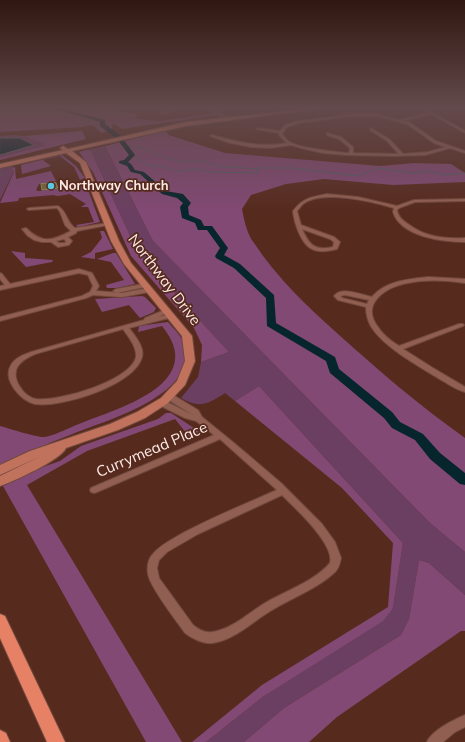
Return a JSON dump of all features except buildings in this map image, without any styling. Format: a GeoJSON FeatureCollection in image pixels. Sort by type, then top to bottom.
{"type":"FeatureCollection","features":[{"type":"Feature","properties":{"kind":"main road"},"geometry":{"type":"LineString","coordinates":[[0,166],[94,143]]}},
{"type":"Feature","properties":{"kind":"main road"},"geometry":{"type":"LineString","coordinates":[[0,162],[62,150]]}},
{"type":"Feature","properties":{"kind":"main road","name":"Northway Drive"},"geometry":{"type":"LineString","coordinates":[[0,470],[37,452],[130,420],[162,403],[170,397],[185,377],[191,354],[187,336],[147,287],[114,241],[109,225],[82,165],[62,150]]}},
{"type":"Feature","properties":{"kind":"main road","name":"Northway Drive"},"geometry":{"type":"LineString","coordinates":[[0,480],[44,460],[66,443]]}},
{"type":"Feature","properties":{"kind":"main road"},"geometry":{"type":"LineString","coordinates":[[0,621],[56,742]]}},
{"type":"Feature","properties":{"kind":"street"},"geometry":{"type":"LineString","coordinates":[[234,143],[264,147],[275,147],[290,144],[310,150],[402,155],[427,154],[449,147]]}},
{"type":"Feature","properties":{"kind":"street"},"geometry":{"type":"LineString","coordinates":[[346,143],[352,148],[351,153]]}},
{"type":"Feature","properties":{"kind":"street"},"geometry":{"type":"LineString","coordinates":[[390,143],[402,155]]}},
{"type":"Feature","properties":{"kind":"street"},"geometry":{"type":"LineString","coordinates":[[439,143],[465,152]]}},
{"type":"Feature","properties":{"kind":"street"},"geometry":{"type":"LineString","coordinates":[[298,226],[332,238],[337,242],[335,248],[328,250],[312,248],[308,244],[298,226],[295,216],[297,207],[303,202],[315,198],[358,198],[397,207],[414,201],[463,200]]}},
{"type":"Feature","properties":{"kind":"street"},"geometry":{"type":"LineString","coordinates":[[29,209],[58,207],[62,210],[66,224],[74,231]]}},
{"type":"Feature","properties":{"kind":"street"},"geometry":{"type":"LineString","coordinates":[[397,207],[395,212],[396,216],[418,233],[442,240],[465,240]]}},
{"type":"Feature","properties":{"kind":"street"},"geometry":{"type":"LineString","coordinates":[[24,229],[35,239],[53,241],[58,245],[67,244],[70,241],[65,237],[74,231],[109,225]]}},
{"type":"Feature","properties":{"kind":"street"},"geometry":{"type":"LineString","coordinates":[[0,288],[79,271],[90,274],[96,283],[94,291]]}},
{"type":"Feature","properties":{"kind":"street"},"geometry":{"type":"LineString","coordinates":[[0,275],[9,286]]}},
{"type":"Feature","properties":{"kind":"street"},"geometry":{"type":"LineString","coordinates":[[465,281],[437,278],[416,280],[388,288],[379,293],[373,299],[370,306],[370,318],[375,327],[399,348],[465,390]]}},
{"type":"Feature","properties":{"kind":"street"},"geometry":{"type":"LineString","coordinates":[[0,319],[80,299],[94,291],[122,295],[147,287]]}},
{"type":"Feature","properties":{"kind":"street"},"geometry":{"type":"LineString","coordinates":[[370,306],[340,299],[337,296],[345,293],[373,299]]}},
{"type":"Feature","properties":{"kind":"street"},"geometry":{"type":"LineString","coordinates":[[125,327],[137,346],[138,361],[127,375],[106,386],[60,400],[36,401],[23,396],[12,379],[11,375],[14,366],[23,358],[33,353],[169,313]]}},
{"type":"Feature","properties":{"kind":"street"},"geometry":{"type":"LineString","coordinates":[[399,348],[461,324]]}},
{"type":"Feature","properties":{"kind":"street"},"geometry":{"type":"LineString","coordinates":[[170,397],[195,412],[200,419],[283,491],[304,510],[329,540],[336,558],[333,568],[226,633],[215,637],[195,635],[188,629],[154,580],[152,572],[156,557],[161,551],[174,543],[219,520],[283,491]]}},
{"type":"Feature","properties":{"kind":"street"},"geometry":{"type":"LineString","coordinates":[[162,403],[188,416],[200,419]]}},
{"type":"Feature","properties":{"kind":"street","name":"Currymead Place"},"geometry":{"type":"LineString","coordinates":[[94,490],[220,436]]}},
{"type":"Feature","properties":{"kind":"street"},"geometry":{"type":"LineString","coordinates":[[433,742],[450,728],[465,721]]}},
{"type":"Feature","properties":{"kind":"shaded area"},"geometry":{"type":"Polygon","coordinates":[[[0,143],[41,143],[44,144],[43,146],[0,157],[0,143]]]}},
{"type":"Feature","properties":{"kind":"shaded area"},"geometry":{"type":"Polygon","coordinates":[[[41,143],[71,143],[0,160],[0,157],[43,146],[44,144],[41,143]]]}},
{"type":"Feature","properties":{"kind":"shaded area"},"geometry":{"type":"Polygon","coordinates":[[[118,143],[193,143],[225,153],[380,166],[414,163],[451,164],[465,173],[465,182],[393,185],[324,179],[286,184],[251,195],[242,209],[249,235],[272,268],[293,291],[384,375],[465,438],[465,552],[430,523],[153,241],[105,146],[118,143]]]}},
{"type":"Feature","properties":{"kind":"shaded area"},"geometry":{"type":"Polygon","coordinates":[[[105,146],[153,241],[430,523],[465,552],[465,595],[429,563],[419,560],[409,619],[401,635],[284,708],[244,742],[206,742],[264,696],[393,608],[403,543],[259,386],[235,401],[225,393],[204,404],[194,403],[181,398],[198,377],[201,362],[229,352],[138,253],[91,151],[86,150],[105,146]]]}},
{"type":"Feature","properties":{"kind":"shaded area"},"geometry":{"type":"Polygon","coordinates":[[[86,150],[91,151],[138,253],[229,352],[201,362],[202,345],[194,328],[131,256],[93,172],[79,152],[86,150]]]}},
{"type":"Feature","properties":{"kind":"shaded area"},"geometry":{"type":"Polygon","coordinates":[[[62,155],[76,166],[85,178],[80,180],[74,167],[60,156],[43,160],[51,166],[22,174],[21,165],[62,155]]]}},
{"type":"Feature","properties":{"kind":"shaded area"},"geometry":{"type":"Polygon","coordinates":[[[12,165],[14,171],[0,200],[0,168],[12,165]]]}},
{"type":"Feature","properties":{"kind":"shaded area"},"geometry":{"type":"Polygon","coordinates":[[[15,167],[16,179],[51,171],[56,181],[39,184],[36,190],[38,191],[72,187],[76,184],[85,182],[100,222],[78,227],[76,225],[94,222],[88,207],[81,207],[86,204],[70,194],[19,198],[18,201],[0,203],[14,172],[12,168],[15,167]]]}},
{"type":"Feature","properties":{"kind":"shaded area"},"geometry":{"type":"Polygon","coordinates":[[[100,231],[104,231],[113,249],[95,253],[95,259],[81,257],[91,252],[102,238],[100,231]]]}},
{"type":"Feature","properties":{"kind":"shaded area"},"geometry":{"type":"Polygon","coordinates":[[[11,251],[25,253],[25,258],[53,260],[52,262],[26,267],[11,251]]]}},
{"type":"Feature","properties":{"kind":"shaded area"},"geometry":{"type":"Polygon","coordinates":[[[116,253],[135,284],[117,288],[107,288],[106,285],[124,280],[111,262],[97,259],[116,253]]]}},
{"type":"Feature","properties":{"kind":"shaded area"},"geometry":{"type":"Polygon","coordinates":[[[142,296],[156,308],[154,312],[140,318],[129,305],[102,312],[95,299],[142,296]]]}},
{"type":"Feature","properties":{"kind":"shaded area"},"geometry":{"type":"Polygon","coordinates":[[[168,322],[183,341],[185,362],[178,378],[164,392],[125,414],[52,442],[0,466],[0,426],[35,436],[44,437],[119,409],[138,400],[155,389],[168,377],[175,363],[173,346],[162,326],[138,332],[139,326],[168,322]]]}},
{"type":"Feature","properties":{"kind":"shaded area"},"geometry":{"type":"Polygon","coordinates":[[[259,386],[403,543],[393,608],[383,621],[264,696],[206,742],[192,742],[262,685],[388,607],[393,543],[342,488],[235,401],[259,386]]]}},
{"type":"Feature","properties":{"kind":"shaded area"},"geometry":{"type":"Polygon","coordinates":[[[166,413],[171,413],[200,432],[198,436],[191,439],[175,419],[87,451],[27,485],[182,742],[146,742],[3,486],[37,469],[60,461],[81,446],[158,419],[166,413]]]}},
{"type":"Feature","properties":{"kind":"shaded area"},"geometry":{"type":"Polygon","coordinates":[[[419,560],[429,563],[465,595],[465,631],[461,631],[337,717],[309,742],[244,742],[284,708],[401,635],[409,619],[419,560]]]}},
{"type":"Feature","properties":{"kind":"water"},"geometry":{"type":"Polygon","coordinates":[[[0,143],[29,143],[34,145],[0,155],[0,143]]]}},
{"type":"Feature","properties":{"kind":"waterway"},"geometry":{"type":"LineString","coordinates":[[123,143],[132,155],[126,161],[121,162],[129,165],[133,171],[142,173],[164,193],[180,196],[181,199],[187,203],[184,207],[185,216],[198,222],[201,228],[209,228],[224,248],[219,256],[237,266],[271,297],[271,324],[331,359],[334,371],[388,415],[396,425],[419,437],[435,456],[465,480]]}},
{"type":"Feature","properties":{"kind":"waterway"},"geometry":{"type":"LineString","coordinates":[[128,146],[150,150],[157,155],[181,162],[203,161],[217,166],[256,169]]}},
{"type":"Feature","properties":{"kind":"waterway"},"geometry":{"type":"LineString","coordinates":[[132,155],[151,166],[161,166],[176,171],[199,169],[209,172],[258,173],[256,169]]}},
{"type":"Feature","properties":{"kind":"waterway"},"geometry":{"type":"LineString","coordinates":[[256,169],[291,168],[358,176],[379,168],[411,173],[428,171],[445,175],[465,173]]}},
{"type":"Feature","properties":{"kind":"place","name":"Northway Church"},"geometry":{"type":"Point","coordinates":[51,186]}}]}
